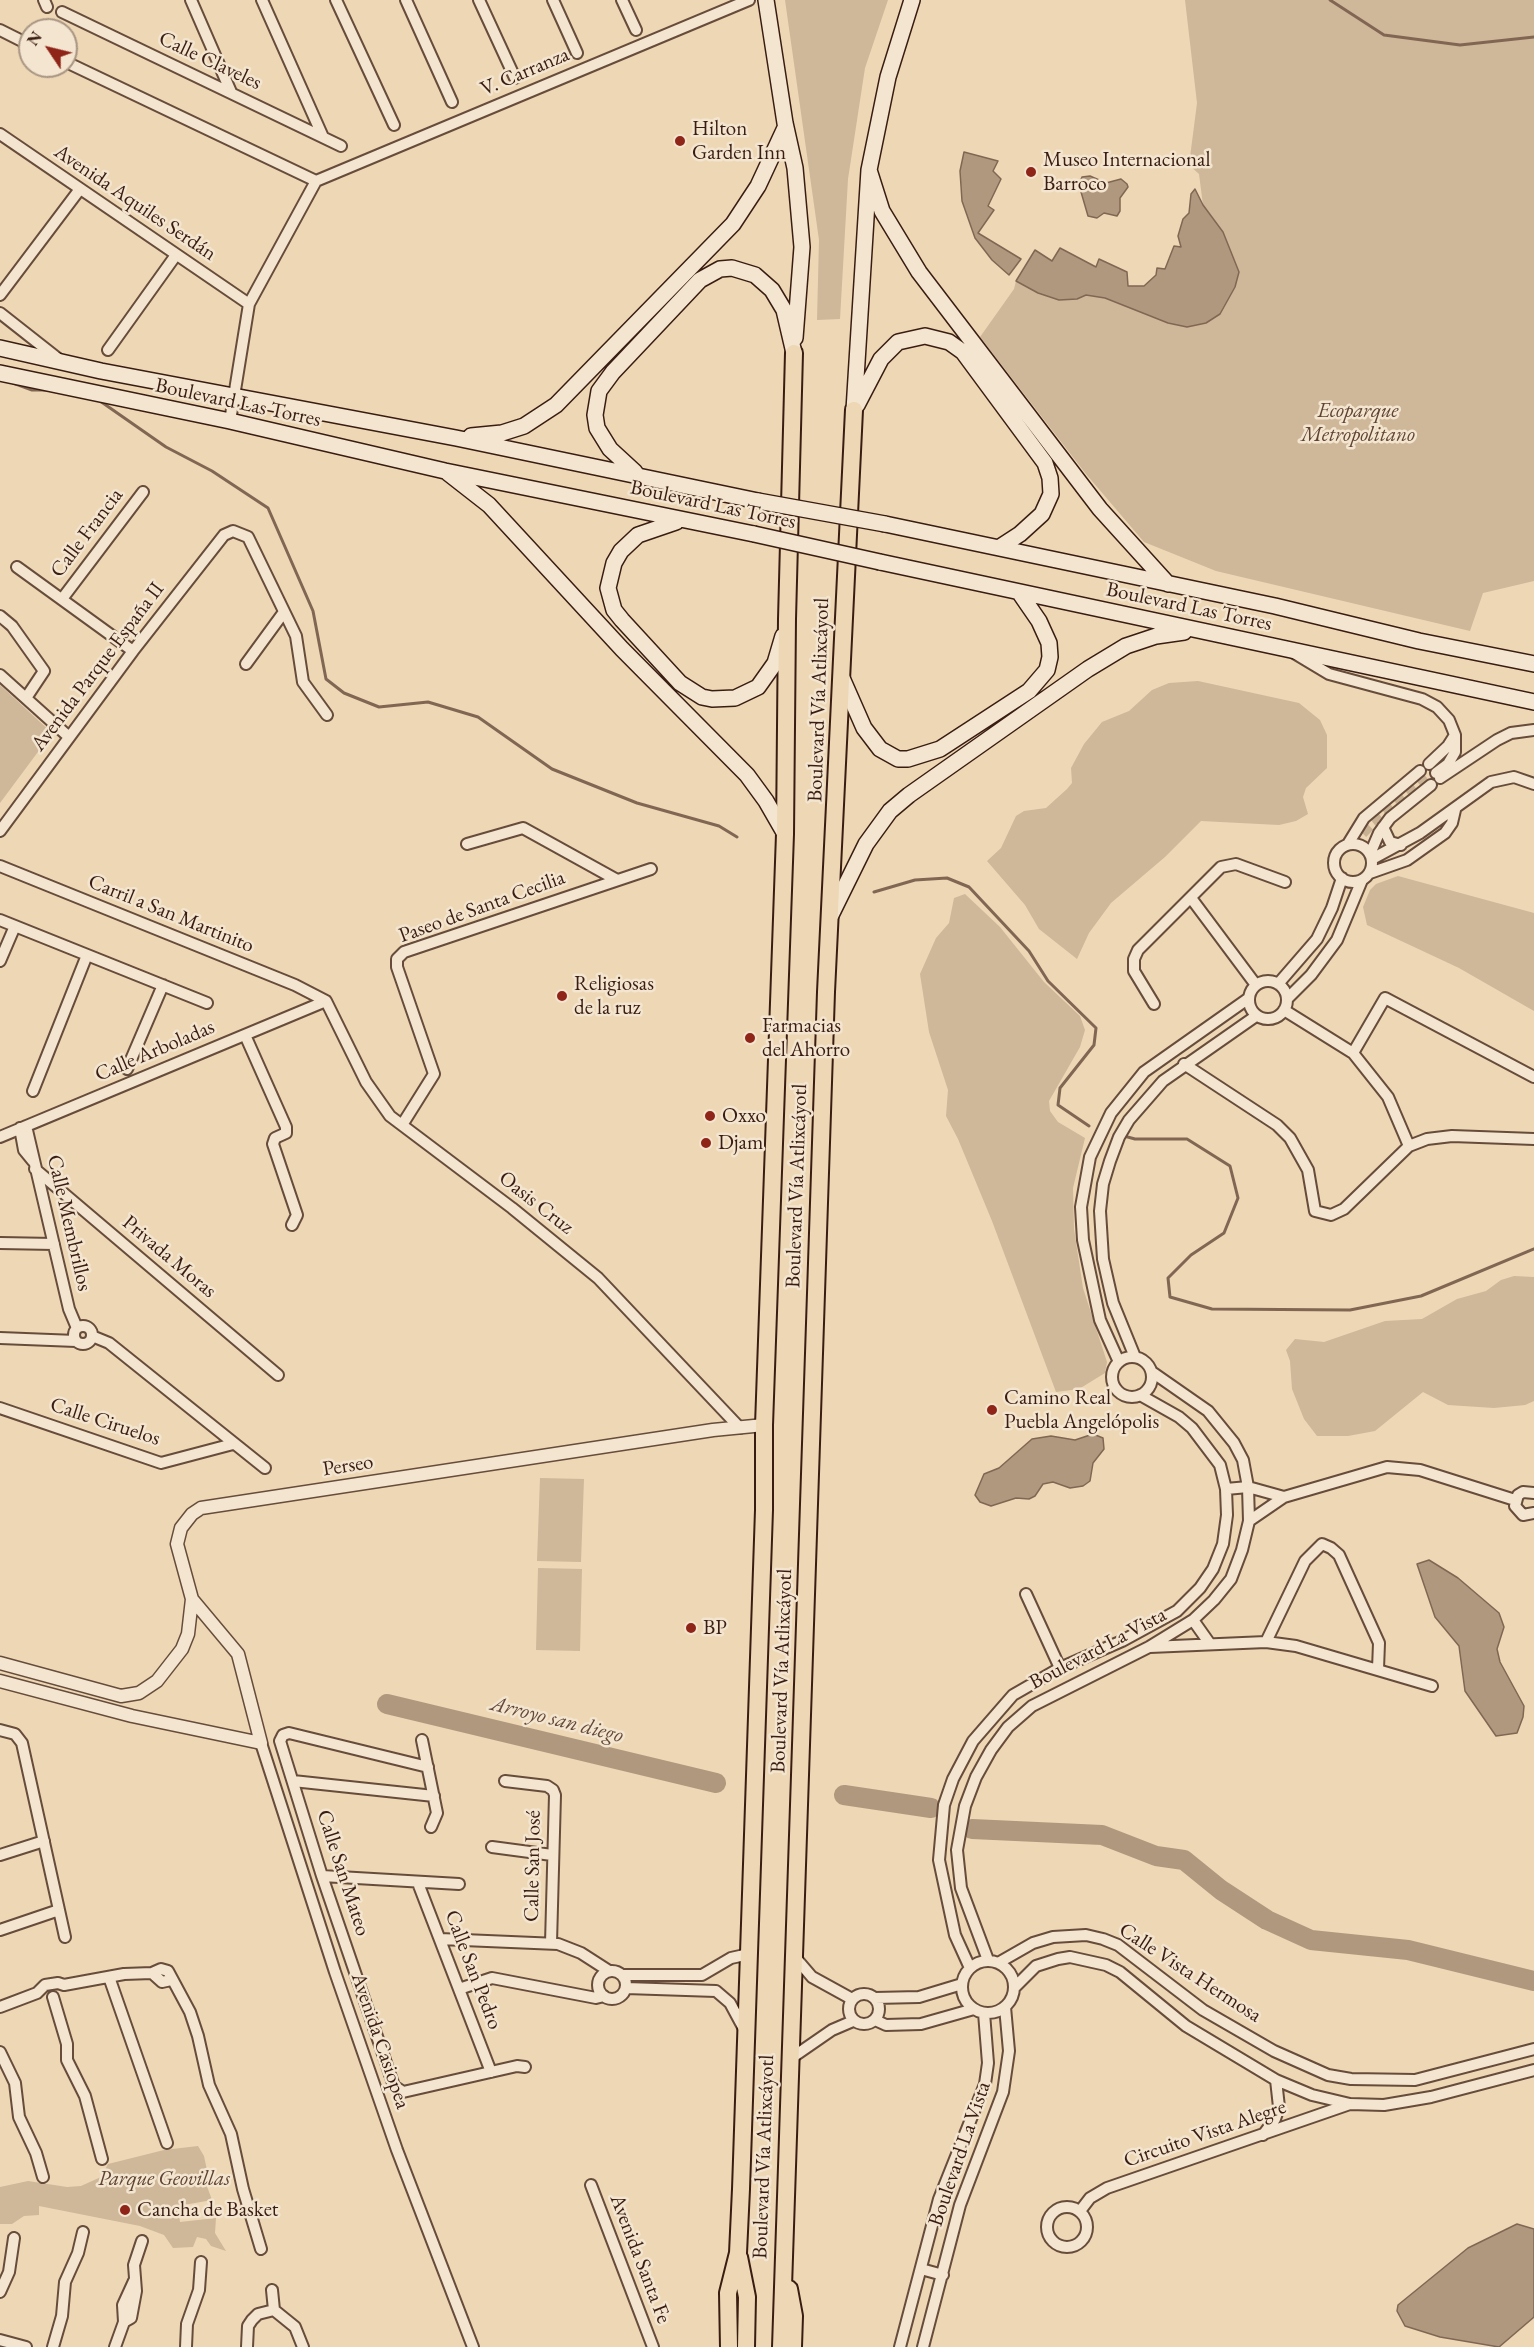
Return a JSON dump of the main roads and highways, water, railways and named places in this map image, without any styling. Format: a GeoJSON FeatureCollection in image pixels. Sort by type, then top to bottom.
{"type":"FeatureCollection","features":[{"type":"Feature","properties":{"kind":"main road","name":"Boulevard Vía Atlixcáyotl"},"geometry":{"type":"LineString","coordinates":[[729,2347],[728,2293],[738,2253],[746,2032],[785,834],[787,619],[794,353],[802,247],[795,168],[785,128],[766,0]]}},
{"type":"Feature","properties":{"kind":"main road","name":"Boulevard Vía Atlixcáyotl"},"geometry":{"type":"LineString","coordinates":[[781,2347],[825,1014],[854,411],[869,170],[888,77],[912,0]]}},
{"type":"Feature","properties":{"kind":"main road"},"geometry":{"type":"LineString","coordinates":[[456,438],[502,433],[524,426],[556,405],[733,224],[758,186],[785,128]]}},
{"type":"Feature","properties":{"kind":"main road"},"geometry":{"type":"LineString","coordinates":[[869,170],[882,211],[919,272],[1100,509],[1168,584]]}},
{"type":"Feature","properties":{"kind":"main road"},"geometry":{"type":"LineString","coordinates":[[637,474],[610,449],[597,428],[595,415],[599,392],[613,372],[700,280],[720,269],[732,268],[755,275],[772,290],[784,310],[794,353]]}},
{"type":"Feature","properties":{"kind":"main road"},"geometry":{"type":"LineString","coordinates":[[854,411],[881,358],[898,342],[925,336],[950,342],[963,352],[1045,463],[1050,478],[1051,494],[1042,514],[1020,534],[1000,547]]}},
{"type":"Feature","properties":{"kind":"main road","name":"Boulevard Las Torres"},"geometry":{"type":"LineString","coordinates":[[0,348],[235,398],[456,438],[758,501],[1000,547],[1275,606],[1419,641],[1534,664]]}},
{"type":"Feature","properties":{"kind":"main road","name":"Boulevard Las Torres"},"geometry":{"type":"LineString","coordinates":[[0,373],[445,471],[754,534],[1534,702]]}},
{"type":"Feature","properties":{"kind":"main road"},"geometry":{"type":"LineString","coordinates":[[445,471],[489,505],[622,649],[747,775],[766,801],[785,834]]}},
{"type":"Feature","properties":{"kind":"main road"},"geometry":{"type":"LineString","coordinates":[[681,520],[648,529],[629,541],[614,563],[608,588],[614,610],[680,683],[702,697],[712,699],[724,700],[747,694],[758,687],[775,663],[787,619]]}},
{"type":"Feature","properties":{"kind":"main road"},"geometry":{"type":"LineString","coordinates":[[842,678],[864,728],[880,749],[898,759],[908,759],[940,749],[1029,691],[1047,670],[1050,657],[1049,643],[1039,621],[1019,592]]}},
{"type":"Feature","properties":{"kind":"main road"},"geometry":{"type":"LineString","coordinates":[[831,915],[866,844],[890,811],[909,795],[1089,669],[1126,646],[1156,636],[1194,630]]}},
{"type":"Feature","properties":{"kind":"main road","name":"Boulevard Vía Atlixcáyotl"},"geometry":{"type":"LineString","coordinates":[[738,2253],[747,2297],[746,2347]]}},
{"type":"Feature","properties":{"kind":"main road","name":"Boulevard Vía Atlixcáyotl"},"geometry":{"type":"LineString","coordinates":[[783,2271],[794,2310],[794,2347]]}},
{"type":"Feature","properties":{"kind":"waterway"},"geometry":{"type":"LineString","coordinates":[[1330,0],[1384,35],[1460,45],[1534,37]]}},
{"type":"Feature","properties":{"kind":"waterway"},"geometry":{"type":"LineString","coordinates":[[13,383],[32,390],[47,390]]}},
{"type":"Feature","properties":{"kind":"waterway"},"geometry":{"type":"LineString","coordinates":[[100,401],[166,447],[212,471],[268,508],[313,611],[326,679],[344,693],[379,707],[428,702],[478,717],[552,769],[637,803],[719,826],[737,837]]}},
{"type":"Feature","properties":{"kind":"waterway"},"geometry":{"type":"LineString","coordinates":[[874,892],[915,880],[947,878],[969,887],[1029,951],[1048,981],[1096,1028],[1094,1045],[1060,1088],[1058,1105],[1089,1126]]}},
{"type":"Feature","properties":{"kind":"waterway"},"geometry":{"type":"LineString","coordinates":[[1124,1136],[1135,1139],[1187,1139],[1230,1166],[1238,1198],[1224,1233],[1191,1255],[1168,1278],[1170,1297],[1212,1309],[1350,1310],[1421,1296],[1534,1249]]}},
{"type":"Feature","properties":{"kind":"waterway","name":"Arroyo san diego"},"geometry":{"type":"LineString","coordinates":[[387,1704],[716,1783]]}},
{"type":"Feature","properties":{"kind":"waterway"},"geometry":{"type":"LineString","coordinates":[[844,1795],[931,1808]]}},
{"type":"Feature","properties":{"kind":"waterway"},"geometry":{"type":"LineString","coordinates":[[972,1829],[1102,1835],[1156,1856],[1184,1860],[1221,1890],[1267,1920],[1311,1940],[1408,1950],[1534,1981]]}},
{"type":"Feature","properties":{"kind":"tunnel"},"geometry":{"type":"LineString","coordinates":[[1352,844],[1373,823],[1436,773]]}},
{"type":"Feature","properties":{"kind":"place","name":"Hilton Garden Inn"},"geometry":{"type":"Point","coordinates":[680,141]}},
{"type":"Feature","properties":{"kind":"place","name":"Museo Internacional Barroco"},"geometry":{"type":"Point","coordinates":[1031,172]}},
{"type":"Feature","properties":{"kind":"place","name":"Religiosas de la ruz"},"geometry":{"type":"Point","coordinates":[562,996]}},
{"type":"Feature","properties":{"kind":"place","name":"Farmacias del Ahorro"},"geometry":{"type":"Point","coordinates":[750,1038]}},
{"type":"Feature","properties":{"kind":"place","name":"Oxxo"},"geometry":{"type":"Point","coordinates":[710,1116]}},
{"type":"Feature","properties":{"kind":"place","name":"Djam"},"geometry":{"type":"Point","coordinates":[706,1143]}},
{"type":"Feature","properties":{"kind":"place","name":"Camino Real Puebla Angelópolis"},"geometry":{"type":"Point","coordinates":[992,1410]}},
{"type":"Feature","properties":{"kind":"place","name":"BP"},"geometry":{"type":"Point","coordinates":[691,1628]}},
{"type":"Feature","properties":{"kind":"place","name":"Cancha de Basket"},"geometry":{"type":"Point","coordinates":[125,2210]}},
{"type":"Feature","properties":{"kind":"park label","name":"Ecoparque Metropolitano"},"geometry":{"type":"Point","coordinates":[1358,423]}},
{"type":"Feature","properties":{"kind":"park label","name":"Parque Geovillas"},"geometry":{"type":"Point","coordinates":[164,2179]}}]}
